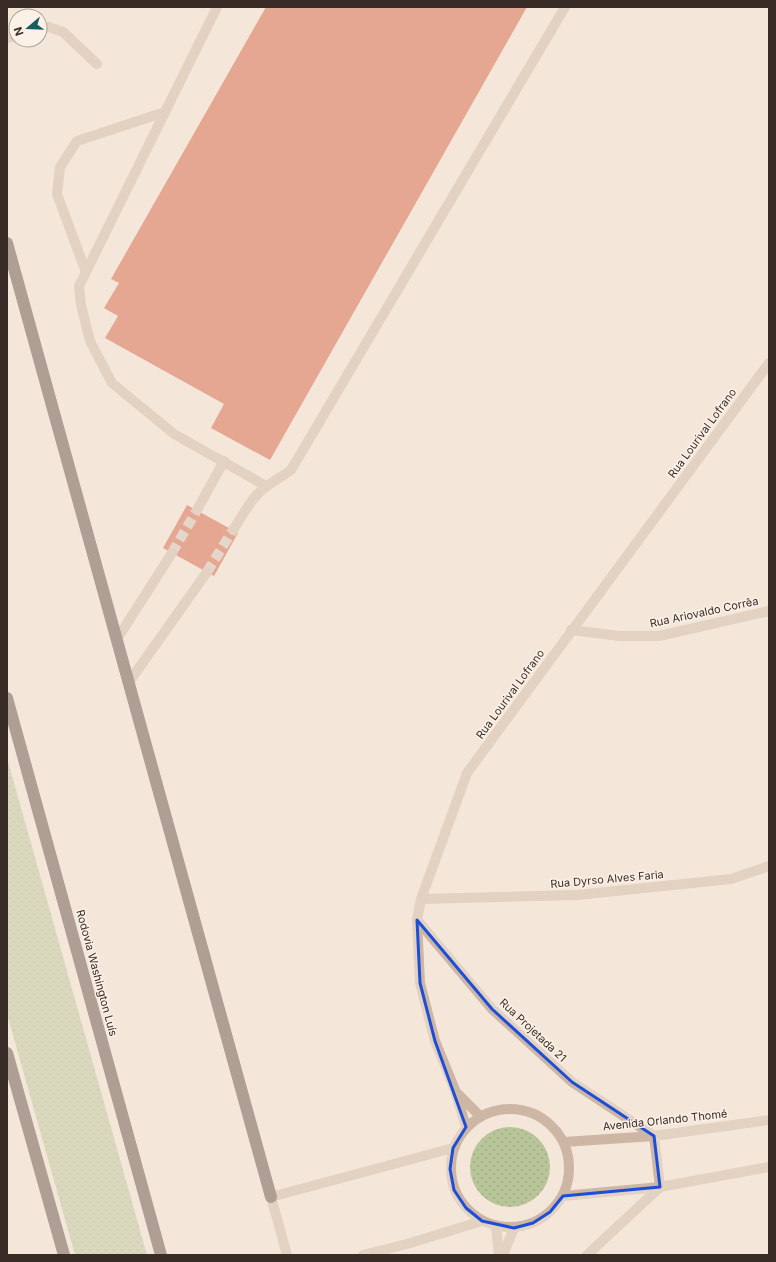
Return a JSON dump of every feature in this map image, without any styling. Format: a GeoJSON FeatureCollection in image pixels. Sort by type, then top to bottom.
{"type":"FeatureCollection","features":[{"type":"Feature","properties":{"kind":"highway"},"geometry":{"type":"LineString","coordinates":[[7,243],[271,1197]]}},
{"type":"Feature","properties":{"kind":"highway","name":"Rodovia Washington Luís"},"geometry":{"type":"LineString","coordinates":[[7,698],[161,1255]]}},
{"type":"Feature","properties":{"kind":"highway"},"geometry":{"type":"LineString","coordinates":[[7,1053],[64,1255]]}},
{"type":"Feature","properties":{"kind":"street"},"geometry":{"type":"LineString","coordinates":[[218,7],[79,286],[80,305],[90,341],[112,383],[174,434],[266,486]]}},
{"type":"Feature","properties":{"kind":"street"},"geometry":{"type":"LineString","coordinates":[[233,530],[250,503],[266,486],[281,478],[291,470],[565,7]]}},
{"type":"Feature","properties":{"kind":"street"},"geometry":{"type":"LineString","coordinates":[[48,27],[63,32],[97,64]]}},
{"type":"Feature","properties":{"kind":"street"},"geometry":{"type":"LineString","coordinates":[[86,272],[57,194],[60,167],[77,141],[165,112]]}},
{"type":"Feature","properties":{"kind":"street","name":"Rua Lourival Lofrano"},"geometry":{"type":"LineString","coordinates":[[466,1127],[455,1090],[435,1041],[420,983],[417,920],[421,899],[467,773],[769,362]]}},
{"type":"Feature","properties":{"kind":"street"},"geometry":{"type":"LineString","coordinates":[[197,510],[224,461]]}},
{"type":"Feature","properties":{"kind":"street"},"geometry":{"type":"LineString","coordinates":[[117,640],[172,553]]}},
{"type":"Feature","properties":{"kind":"street"},"geometry":{"type":"LineString","coordinates":[[129,682],[207,572]]}},
{"type":"Feature","properties":{"kind":"street","name":"Rua Ariovaldo Corrêa"},"geometry":{"type":"LineString","coordinates":[[571,630],[620,636],[659,636],[769,611]]}},
{"type":"Feature","properties":{"kind":"street","name":"Rua Dyrso Alves Faria"},"geometry":{"type":"LineString","coordinates":[[421,899],[576,896],[730,879],[769,866]]}},
{"type":"Feature","properties":{"kind":"street","name":"Rua Projetada 21"},"geometry":{"type":"LineString","coordinates":[[417,920],[492,1009],[572,1082],[654,1136]]}},
{"type":"Feature","properties":{"kind":"street","name":"Rua Lourival Lofrano"},"geometry":{"type":"LineString","coordinates":[[455,1090],[480,1116]]}},
{"type":"Feature","properties":{"kind":"street"},"geometry":{"type":"LineString","coordinates":[[498,1109],[518,1109],[537,1115],[552,1126],[564,1142],[569,1160],[569,1178],[563,1196],[550,1212],[533,1223],[514,1228],[496,1226],[482,1221],[466,1208],[454,1190],[450,1169],[453,1148],[466,1127],[480,1116],[498,1109]]}},
{"type":"Feature","properties":{"kind":"street","name":"Avenida Orlando Thomé"},"geometry":{"type":"LineString","coordinates":[[564,1142],[654,1136],[769,1120]]}},
{"type":"Feature","properties":{"kind":"street"},"geometry":{"type":"LineString","coordinates":[[654,1136],[660,1187]]}},
{"type":"Feature","properties":{"kind":"street"},"geometry":{"type":"LineString","coordinates":[[287,1255],[271,1197],[453,1148]]}},
{"type":"Feature","properties":{"kind":"street"},"geometry":{"type":"LineString","coordinates":[[563,1196],[660,1187],[769,1166]]}},
{"type":"Feature","properties":{"kind":"street"},"geometry":{"type":"LineString","coordinates":[[588,1255],[660,1187]]}},
{"type":"Feature","properties":{"kind":"street"},"geometry":{"type":"LineString","coordinates":[[362,1255],[407,1244],[482,1221]]}},
{"type":"Feature","properties":{"kind":"street"},"geometry":{"type":"LineString","coordinates":[[496,1226],[499,1255]]}},
{"type":"Feature","properties":{"kind":"street"},"geometry":{"type":"LineString","coordinates":[[503,1255],[514,1228]]}},
{"type":"Feature","properties":{"kind":"highlighted area"},"geometry":{"type":"Polygon","coordinates":[[[417,920],[492,1009],[572,1082],[654,1136],[660,1187],[563,1196],[550,1212],[533,1223],[514,1228],[482,1221],[466,1208],[454,1190],[450,1169],[453,1148],[466,1127],[435,1041],[420,983],[417,920]]]}},
{"type":"Feature","properties":{"kind":"green space"},"geometry":{"type":"Polygon","coordinates":[[[7,758],[147,1255],[75,1255],[7,1014],[7,758]]]}},
{"type":"Feature","properties":{"kind":"green space"},"geometry":{"type":"Polygon","coordinates":[[[510,1127],[525,1130],[538,1139],[547,1152],[550,1167],[547,1182],[538,1195],[525,1204],[510,1207],[495,1204],[482,1195],[473,1182],[470,1167],[473,1152],[482,1139],[495,1130],[510,1127]]]}},
{"type":"Feature","properties":{"kind":"building"},"geometry":{"type":"Polygon","coordinates":[[[266,7],[527,7],[270,460],[211,428],[224,404],[105,338],[118,316],[104,308],[119,283],[111,279],[266,7]]]}},
{"type":"Feature","properties":{"kind":"building"},"geometry":{"type":"Polygon","coordinates":[[[187,505],[238,533],[214,576],[163,548],[187,505]]]}},
{"type":"Feature","properties":{"kind":"tunnel"},"geometry":{"type":"LineString","coordinates":[[172,553],[197,510]]}},
{"type":"Feature","properties":{"kind":"tunnel"},"geometry":{"type":"LineString","coordinates":[[207,572],[233,530]]}}]}
